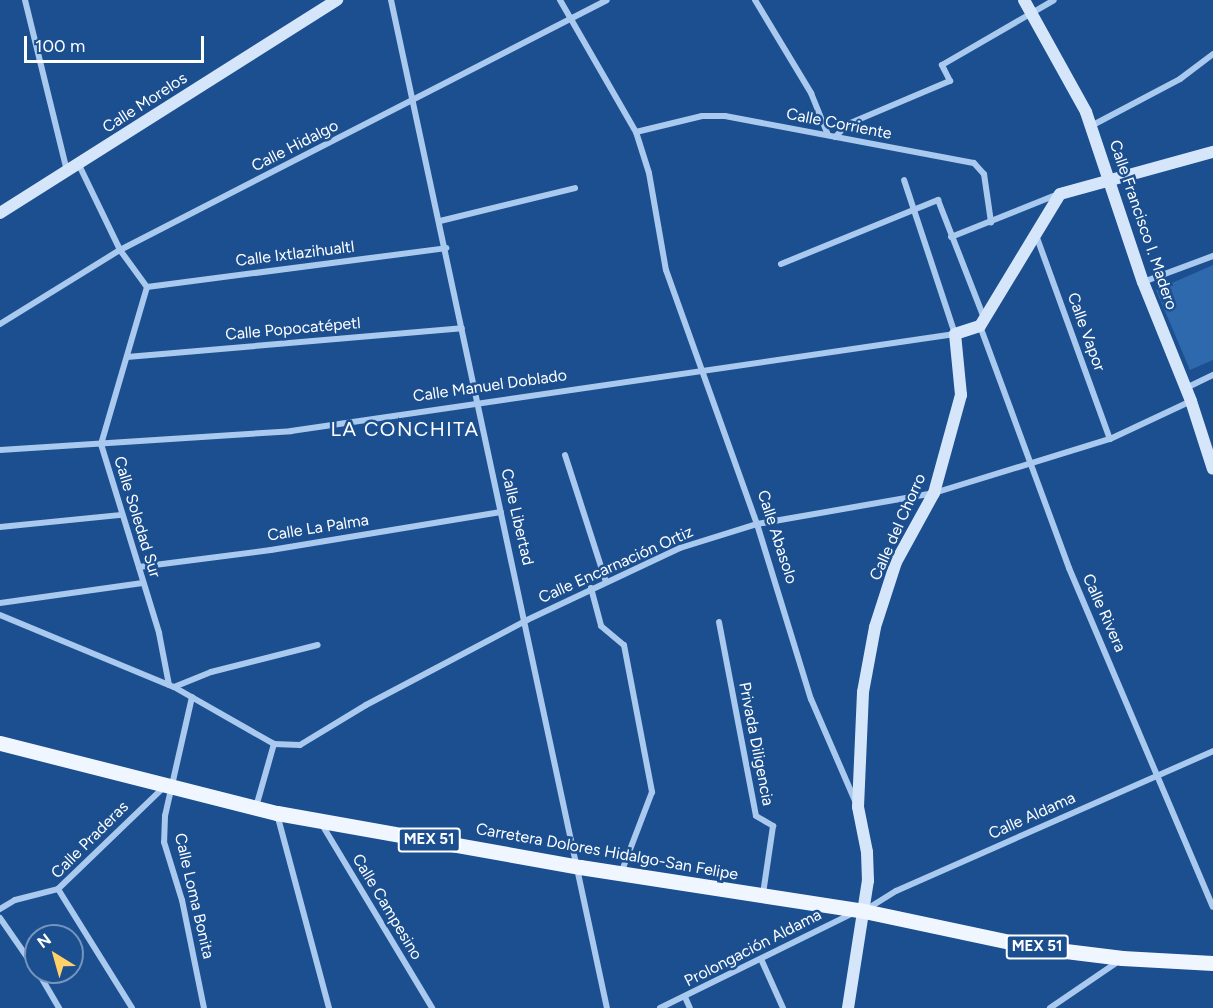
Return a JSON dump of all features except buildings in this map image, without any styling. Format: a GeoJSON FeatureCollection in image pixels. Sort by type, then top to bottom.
{"type":"FeatureCollection","features":[{"type":"Feature","properties":{"kind":"main road","name":"Carretera Dolores Hidalgo-San Felipe"},"geometry":{"type":"LineString","coordinates":[[0,742],[168,788],[277,813],[621,874],[762,897],[861,910],[1033,947],[1122,958],[1213,963]]}},
{"type":"Feature","properties":{"kind":"street"},"geometry":{"type":"LineString","coordinates":[[25,0],[73,168],[122,253],[145,285]]}},
{"type":"Feature","properties":{"kind":"street","name":"Calle Morelos"},"geometry":{"type":"LineString","coordinates":[[0,213],[337,0]]}},
{"type":"Feature","properties":{"kind":"street","name":"Calle Libertad"},"geometry":{"type":"LineString","coordinates":[[391,0],[425,146],[501,512],[527,620],[580,867],[607,1008]]}},
{"type":"Feature","properties":{"kind":"street","name":"Calle Abasolo"},"geometry":{"type":"LineString","coordinates":[[560,0],[636,136],[649,173],[666,270],[757,524],[812,699],[858,807],[867,852],[861,910]]}},
{"type":"Feature","properties":{"kind":"street","name":"Calle Hidalgo"},"geometry":{"type":"LineString","coordinates":[[0,324],[122,253],[608,0]]}},
{"type":"Feature","properties":{"kind":"street"},"geometry":{"type":"LineString","coordinates":[[755,0],[811,93],[828,135]]}},
{"type":"Feature","properties":{"kind":"street","name":"Calle Francisco I. Madero"},"geometry":{"type":"LineString","coordinates":[[1024,0],[1091,126],[1143,282],[1191,401],[1213,469]]}},
{"type":"Feature","properties":{"kind":"street"},"geometry":{"type":"LineString","coordinates":[[836,137],[848,124],[950,81],[942,65],[1054,0]]}},
{"type":"Feature","properties":{"kind":"street"},"geometry":{"type":"LineString","coordinates":[[1091,126],[1180,79],[1213,54]]}},
{"type":"Feature","properties":{"kind":"street","name":"Calle Corriente"},"geometry":{"type":"LineString","coordinates":[[636,136],[702,116],[725,116],[974,163],[984,174],[991,222]]}},
{"type":"Feature","properties":{"kind":"street"},"geometry":{"type":"LineString","coordinates":[[951,237],[1060,194],[1108,178],[1213,152]]}},
{"type":"Feature","properties":{"kind":"street"},"geometry":{"type":"LineString","coordinates":[[904,180],[955,333]]}},
{"type":"Feature","properties":{"kind":"street"},"geometry":{"type":"LineString","coordinates":[[440,220],[575,188]]}},
{"type":"Feature","properties":{"kind":"street"},"geometry":{"type":"LineString","coordinates":[[982,322],[1060,194]]}},
{"type":"Feature","properties":{"kind":"street","name":"Calle Rivera"},"geometry":{"type":"LineString","coordinates":[[913,208],[938,200],[1034,464],[1069,568],[1159,775],[1213,907]]}},
{"type":"Feature","properties":{"kind":"street"},"geometry":{"type":"LineString","coordinates":[[781,264],[913,208]]}},
{"type":"Feature","properties":{"kind":"street","name":"Calle Vapor"},"geometry":{"type":"LineString","coordinates":[[1035,235],[1110,439]]}},
{"type":"Feature","properties":{"kind":"street","name":"Calle Ixtlazihualtl"},"geometry":{"type":"LineString","coordinates":[[145,285],[446,248]]}},
{"type":"Feature","properties":{"kind":"street"},"geometry":{"type":"LineString","coordinates":[[1143,282],[1213,256]]}},
{"type":"Feature","properties":{"kind":"street","name":"Calle Soledad Sur"},"geometry":{"type":"LineString","coordinates":[[145,285],[127,357],[101,444],[159,633],[172,686]]}},
{"type":"Feature","properties":{"kind":"street","name":"Calle Manuel Doblado"},"geometry":{"type":"LineString","coordinates":[[0,450],[291,431],[955,333],[982,322]]}},
{"type":"Feature","properties":{"kind":"street","name":"Calle Popocatépetl"},"geometry":{"type":"LineString","coordinates":[[127,357],[462,328]]}},
{"type":"Feature","properties":{"kind":"street","name":"Calle del Chorro"},"geometry":{"type":"LineString","coordinates":[[858,807],[863,692],[875,627],[896,562],[934,494],[961,395],[955,333]]}},
{"type":"Feature","properties":{"kind":"street"},"geometry":{"type":"LineString","coordinates":[[1185,388],[1213,375]]}},
{"type":"Feature","properties":{"kind":"street","name":"Calle Encarnación Ortiz"},"geometry":{"type":"LineString","coordinates":[[274,744],[300,745],[366,705],[527,620],[680,548],[757,524],[934,494],[1110,439],[1191,401]]}},
{"type":"Feature","properties":{"kind":"street"},"geometry":{"type":"LineString","coordinates":[[565,454],[606,582]]}},
{"type":"Feature","properties":{"kind":"street","name":"Calle La Palma"},"geometry":{"type":"LineString","coordinates":[[139,567],[271,550],[501,512]]}},
{"type":"Feature","properties":{"kind":"street"},"geometry":{"type":"LineString","coordinates":[[0,527],[121,515]]}},
{"type":"Feature","properties":{"kind":"street"},"geometry":{"type":"LineString","coordinates":[[0,603],[143,583]]}},
{"type":"Feature","properties":{"kind":"street"},"geometry":{"type":"LineString","coordinates":[[591,588],[602,626],[624,645],[652,792],[621,874]]}},
{"type":"Feature","properties":{"kind":"street"},"geometry":{"type":"LineString","coordinates":[[0,615],[172,686],[274,744],[256,807]]}},
{"type":"Feature","properties":{"kind":"street","name":"Privada Diligencia"},"geometry":{"type":"LineString","coordinates":[[719,622],[756,816],[773,826],[762,897]]}},
{"type":"Feature","properties":{"kind":"street"},"geometry":{"type":"LineString","coordinates":[[172,686],[211,672],[318,645]]}},
{"type":"Feature","properties":{"kind":"street"},"geometry":{"type":"LineString","coordinates":[[168,788],[192,697]]}},
{"type":"Feature","properties":{"kind":"street","name":"Calle Aldama"},"geometry":{"type":"LineString","coordinates":[[861,910],[896,891],[1213,752]]}},
{"type":"Feature","properties":{"kind":"street","name":"Calle Praderas"},"geometry":{"type":"LineString","coordinates":[[132,1008],[58,889],[168,788]]}},
{"type":"Feature","properties":{"kind":"street","name":"Calle Loma Bonita"},"geometry":{"type":"LineString","coordinates":[[168,788],[165,842],[182,900],[204,1008]]}},
{"type":"Feature","properties":{"kind":"street"},"geometry":{"type":"LineString","coordinates":[[277,813],[329,1008]]}},
{"type":"Feature","properties":{"kind":"street","name":"Calle Campesino"},"geometry":{"type":"LineString","coordinates":[[320,820],[432,1008]]}},
{"type":"Feature","properties":{"kind":"street"},"geometry":{"type":"LineString","coordinates":[[0,909],[15,900],[58,889]]}},
{"type":"Feature","properties":{"kind":"street"},"geometry":{"type":"LineString","coordinates":[[848,1008],[861,910]]}},
{"type":"Feature","properties":{"kind":"street","name":"Prolongación Aldama"},"geometry":{"type":"LineString","coordinates":[[660,1008],[861,910]]}},
{"type":"Feature","properties":{"kind":"street"},"geometry":{"type":"LineString","coordinates":[[0,918],[24,952]]}},
{"type":"Feature","properties":{"kind":"street"},"geometry":{"type":"LineString","coordinates":[[1050,1008],[1122,958]]}},
{"type":"Feature","properties":{"kind":"street"},"geometry":{"type":"LineString","coordinates":[[761,959],[783,1008]]}},
{"type":"Feature","properties":{"kind":"street"},"geometry":{"type":"LineString","coordinates":[[45,984],[59,1008]]}},
{"type":"Feature","properties":{"kind":"street"},"geometry":{"type":"LineString","coordinates":[[685,997],[690,1008]]}},
{"type":"Feature","properties":{"kind":"shaded area"},"geometry":{"type":"Polygon","coordinates":[[[1213,265],[1213,360],[1190,370],[1156,290],[1213,265]]]}},
{"type":"Feature","properties":{"kind":"district","name":"LA CONCHITA"},"geometry":{"type":"Point","coordinates":[405,429]}}]}
